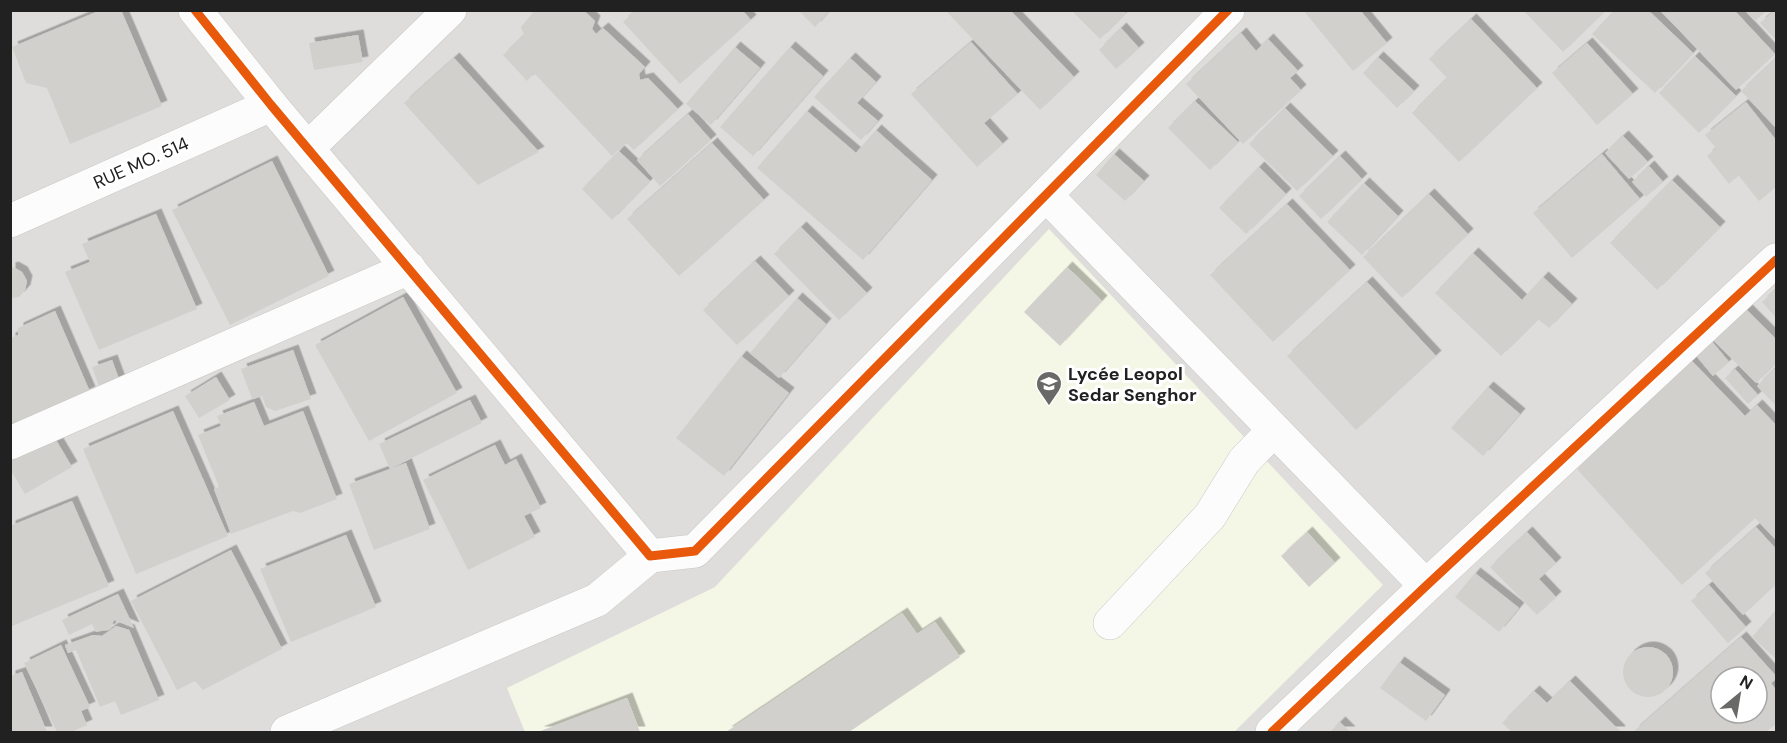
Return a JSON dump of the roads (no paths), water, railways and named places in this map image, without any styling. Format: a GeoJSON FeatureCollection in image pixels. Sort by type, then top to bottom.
{"type":"FeatureCollection","features":[{"type":"Feature","properties":{"kind":"street"},"geometry":{"type":"LineString","coordinates":[[195,10],[271,105],[650,556]]}},
{"type":"Feature","properties":{"kind":"street"},"geometry":{"type":"LineString","coordinates":[[308,148],[450,10]]}},
{"type":"Feature","properties":{"kind":"street"},"geometry":{"type":"LineString","coordinates":[[288,732],[597,600],[650,556],[695,550],[1228,10]]}},
{"type":"Feature","properties":{"kind":"street","name":"RUE MO. 514"},"geometry":{"type":"LineString","coordinates":[[10,221],[271,105]]}},
{"type":"Feature","properties":{"kind":"street"},"geometry":{"type":"LineString","coordinates":[[1046,195],[1426,586]]}},
{"type":"Feature","properties":{"kind":"street"},"geometry":{"type":"LineString","coordinates":[[1272,732],[1776,260]]}},
{"type":"Feature","properties":{"kind":"street"},"geometry":{"type":"LineString","coordinates":[[10,443],[409,268]]}},
{"type":"Feature","properties":{"kind":"street"},"geometry":{"type":"LineString","coordinates":[[1110,623],[1210,516],[1244,461],[1274,430]]}},
{"type":"Feature","properties":{"kind":"place","name":"Lycée Leopol Sedar Senghor"},"geometry":{"type":"Point","coordinates":[1049,407]}}]}
